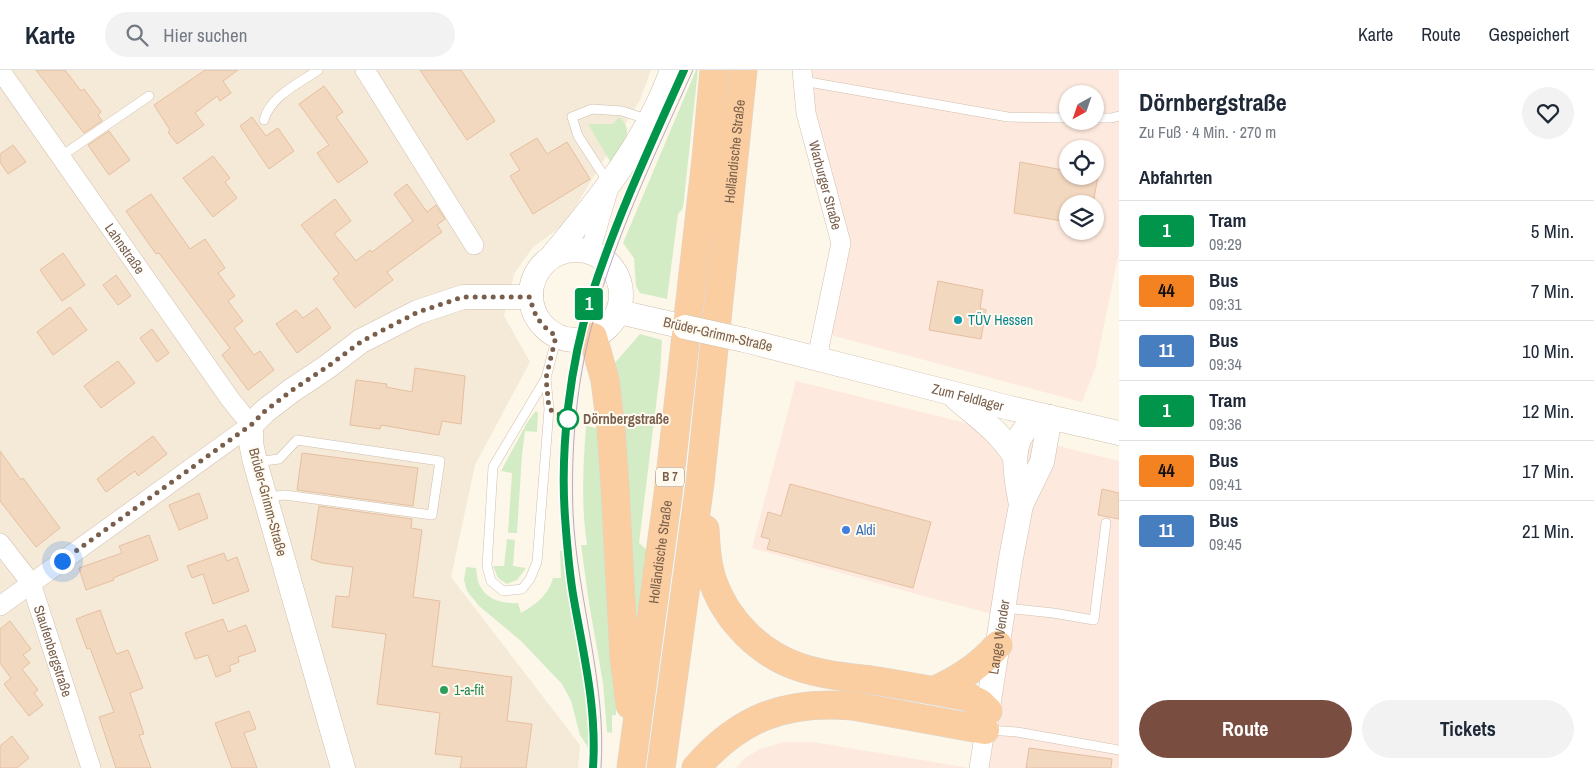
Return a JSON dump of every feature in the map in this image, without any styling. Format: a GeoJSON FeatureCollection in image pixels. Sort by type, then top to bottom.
{"type":"FeatureCollection","features":[{"type":"Feature","properties":{"kind":"highway","name":"Holländische Straße"},"geometry":{"type":"LineString","coordinates":[[631,768],[668,494],[706,159],[714,70]]}},
{"type":"Feature","properties":{"kind":"highway","name":"Holländische Straße"},"geometry":{"type":"LineString","coordinates":[[700,483],[743,70]]}},
{"type":"Feature","properties":{"kind":"highway"},"geometry":{"type":"LineString","coordinates":[[593,337],[605,380],[611,429],[616,487],[624,658],[636,736]]}},
{"type":"Feature","properties":{"kind":"highway"},"geometry":{"type":"LineString","coordinates":[[696,768],[722,741],[756,720],[775,712],[813,704],[853,706],[987,721],[980,703],[968,697],[817,672],[784,661],[754,642],[730,615],[720,599],[713,582],[708,563],[700,483]]}},
{"type":"Feature","properties":{"kind":"highway","name":"B 7"},"geometry":{"type":"LineString","coordinates":[[661,768],[700,483]]}},
{"type":"Feature","properties":{"kind":"highway"},"geometry":{"type":"LineString","coordinates":[[934,690],[952,683],[967,674],[998,645]]}},
{"type":"Feature","properties":{"kind":"street","name":"Lahnstraße"},"geometry":{"type":"LineString","coordinates":[[0,70],[230,399],[251,425]]}},
{"type":"Feature","properties":{"kind":"street"},"geometry":{"type":"LineString","coordinates":[[365,70],[474,245]]}},
{"type":"Feature","properties":{"kind":"street"},"geometry":{"type":"LineString","coordinates":[[553,255],[577,249],[590,252],[608,263],[617,275],[621,287],[619,312],[608,327],[593,337],[572,340],[556,336],[546,329],[532,309],[530,297],[532,284],[536,273],[610,185],[636,145],[667,84],[672,70]]}},
{"type":"Feature","properties":{"kind":"street","name":"Warburger Straße"},"geometry":{"type":"LineString","coordinates":[[803,76],[806,113],[841,243],[817,358]]}},
{"type":"Feature","properties":{"kind":"street"},"geometry":{"type":"LineString","coordinates":[[590,252],[610,185]]}},
{"type":"Feature","properties":{"kind":"street"},"geometry":{"type":"LineString","coordinates":[[0,606],[251,425],[265,411],[362,341],[418,312],[463,297],[530,297]]}},
{"type":"Feature","properties":{"kind":"street","name":"Brüder-Grimm-Straße"},"geometry":{"type":"LineString","coordinates":[[619,312],[817,358]]}},
{"type":"Feature","properties":{"kind":"street","name":"Zum Feldlager"},"geometry":{"type":"LineString","coordinates":[[817,358],[951,393],[1119,433]]}},
{"type":"Feature","properties":{"kind":"street"},"geometry":{"type":"LineString","coordinates":[[951,393],[1009,446],[1014,457],[1021,505]]}},
{"type":"Feature","properties":{"kind":"street"},"geometry":{"type":"LineString","coordinates":[[1014,457],[1023,432],[1032,424],[1050,417]]}},
{"type":"Feature","properties":{"kind":"street"},"geometry":{"type":"LineString","coordinates":[[1021,505],[1042,462],[1050,417]]}},
{"type":"Feature","properties":{"kind":"street","name":"Brüder-Grimm-Straße"},"geometry":{"type":"LineString","coordinates":[[251,425],[255,462],[343,768]]}},
{"type":"Feature","properties":{"kind":"street","name":"Lange Wender"},"geometry":{"type":"LineString","coordinates":[[979,768],[1011,558],[1021,505]]}},
{"type":"Feature","properties":{"kind":"street","name":"Staufenbergstraße"},"geometry":{"type":"LineString","coordinates":[[0,543],[31,583],[91,768]]}},
{"type":"Feature","properties":{"kind":"lane"},"geometry":{"type":"LineString","coordinates":[[264,120],[266,112],[278,98],[318,70]]}},
{"type":"Feature","properties":{"kind":"lane"},"geometry":{"type":"LineString","coordinates":[[803,76],[1008,117],[1059,118]]}},
{"type":"Feature","properties":{"kind":"lane"},"geometry":{"type":"LineString","coordinates":[[60,157],[149,96]]}},
{"type":"Feature","properties":{"kind":"lane"},"geometry":{"type":"LineString","coordinates":[[610,185],[578,136],[572,117],[592,109],[622,111],[649,120]]}},
{"type":"Feature","properties":{"kind":"lane"},"geometry":{"type":"LineString","coordinates":[[1104,118],[1119,116]]}},
{"type":"Feature","properties":{"kind":"lane"},"geometry":{"type":"LineString","coordinates":[[546,378],[549,409],[537,562],[530,579],[522,590],[503,591],[492,581],[487,566],[494,466],[546,378],[556,336]]}},
{"type":"Feature","properties":{"kind":"lane"},"geometry":{"type":"LineString","coordinates":[[255,462],[279,459],[297,440],[440,461],[432,515],[286,495],[265,497]]}},
{"type":"Feature","properties":{"kind":"lane"},"geometry":{"type":"LineString","coordinates":[[1004,608],[1053,613],[1094,620],[1106,523]]}},
{"type":"Feature","properties":{"kind":"lane"},"geometry":{"type":"LineString","coordinates":[[987,721],[1017,732],[1119,750]]}},
{"type":"Feature","properties":{"kind":"shaded area"},"geometry":{"type":"Polygon","coordinates":[[[0,70],[651,70],[640,100],[565,224],[533,247],[514,274],[504,316],[530,362],[475,465],[451,577],[580,745],[578,768],[0,768],[0,70]]]}},
{"type":"Feature","properties":{"kind":"shaded area"},"geometry":{"type":"Polygon","coordinates":[[[802,70],[1119,70],[1119,252],[1095,369],[1082,402],[827,334],[845,242],[802,70]]]}},
{"type":"Feature","properties":{"kind":"shaded area"},"geometry":{"type":"Polygon","coordinates":[[[796,381],[1119,461],[1119,768],[970,768],[996,615],[752,548],[796,381]]]}},
{"type":"Feature","properties":{"kind":"shaded area"},"geometry":{"type":"Polygon","coordinates":[[[783,742],[813,742],[970,768],[736,768],[744,759],[760,749],[783,742]]]}},
{"type":"Feature","properties":{"kind":"green space"},"geometry":{"type":"Polygon","coordinates":[[[696,70],[698,70],[683,208],[678,214],[667,299],[640,293],[636,286],[634,258],[623,243],[696,70]]]}},
{"type":"Feature","properties":{"kind":"green space"},"geometry":{"type":"Polygon","coordinates":[[[619,117],[627,128],[626,140],[611,163],[588,124],[613,124],[619,117]]]}},
{"type":"Feature","properties":{"kind":"green space"},"geometry":{"type":"Polygon","coordinates":[[[640,334],[662,340],[660,373],[639,543],[647,550],[637,631],[628,631],[614,364],[640,334]]]}},
{"type":"Feature","properties":{"kind":"green space"},"geometry":{"type":"Polygon","coordinates":[[[536,411],[538,413],[537,432],[525,431],[517,533],[508,533],[512,473],[501,471],[528,421],[536,411]]]}},
{"type":"Feature","properties":{"kind":"green space"},"geometry":{"type":"Polygon","coordinates":[[[586,426],[603,429],[617,671],[616,715],[612,715],[612,733],[607,732],[603,683],[581,545],[587,545],[583,486],[586,426]]]}},
{"type":"Feature","properties":{"kind":"green space"},"geometry":{"type":"Polygon","coordinates":[[[507,539],[515,540],[513,566],[526,568],[517,580],[507,584],[498,578],[493,566],[504,566],[507,539]]]}},
{"type":"Feature","properties":{"kind":"green space"},"geometry":{"type":"Polygon","coordinates":[[[560,551],[563,551],[568,591],[586,690],[589,749],[580,735],[571,701],[562,684],[521,641],[479,606],[467,591],[464,580],[466,567],[476,568],[478,582],[486,594],[501,602],[518,603],[521,613],[541,599],[548,590],[553,578],[561,578],[560,551]]]}},
{"type":"Feature","properties":{"kind":"building"},"geometry":{"type":"Polygon","coordinates":[[[36,70],[65,70],[81,91],[84,89],[101,112],[98,115],[102,121],[84,133],[36,70]]]}},
{"type":"Feature","properties":{"kind":"building"},"geometry":{"type":"Polygon","coordinates":[[[205,70],[238,70],[223,81],[231,93],[220,101],[217,96],[195,113],[204,125],[177,144],[168,132],[170,130],[154,105],[205,70]]]}},
{"type":"Feature","properties":{"kind":"building"},"geometry":{"type":"Polygon","coordinates":[[[420,70],[461,70],[495,121],[467,140],[420,70]]]}},
{"type":"Feature","properties":{"kind":"building"},"geometry":{"type":"Polygon","coordinates":[[[324,86],[343,112],[336,117],[368,162],[338,183],[317,153],[329,145],[299,104],[324,86]]]}},
{"type":"Feature","properties":{"kind":"building"},"geometry":{"type":"Polygon","coordinates":[[[252,117],[266,136],[278,128],[294,151],[269,169],[240,126],[252,117]]]}},
{"type":"Feature","properties":{"kind":"building"},"geometry":{"type":"Polygon","coordinates":[[[109,131],[130,160],[109,175],[88,145],[109,131]]]}},
{"type":"Feature","properties":{"kind":"building"},"geometry":{"type":"Polygon","coordinates":[[[537,138],[547,154],[567,142],[590,179],[533,214],[510,176],[520,170],[510,154],[537,138]]]}},
{"type":"Feature","properties":{"kind":"building"},"geometry":{"type":"Polygon","coordinates":[[[13,145],[26,162],[8,174],[0,162],[0,154],[13,145]]]}},
{"type":"Feature","properties":{"kind":"building"},"geometry":{"type":"Polygon","coordinates":[[[213,156],[230,178],[225,182],[237,198],[213,217],[183,178],[213,156]]]}},
{"type":"Feature","properties":{"kind":"building"},"geometry":{"type":"Polygon","coordinates":[[[1020,162],[1059,169],[1059,185],[1096,185],[1095,195],[1059,195],[1059,220],[1014,213],[1020,162]]]}},
{"type":"Feature","properties":{"kind":"building"},"geometry":{"type":"Polygon","coordinates":[[[407,184],[427,212],[436,205],[445,219],[437,225],[442,232],[387,272],[393,280],[355,308],[333,279],[339,274],[301,225],[335,199],[351,221],[334,234],[356,261],[370,250],[372,252],[413,221],[394,194],[407,184]]]}},
{"type":"Feature","properties":{"kind":"building"},"geometry":{"type":"Polygon","coordinates":[[[151,194],[190,249],[205,239],[225,268],[218,273],[235,296],[228,301],[243,321],[234,328],[254,355],[260,351],[274,370],[248,390],[222,355],[230,348],[159,253],[156,254],[126,211],[151,194]]]}},
{"type":"Feature","properties":{"kind":"building"},"geometry":{"type":"Polygon","coordinates":[[[63,253],[85,285],[62,301],[40,270],[63,253]]]}},
{"type":"Feature","properties":{"kind":"building"},"geometry":{"type":"Polygon","coordinates":[[[116,275],[131,296],[118,305],[103,285],[116,275]]]}},
{"type":"Feature","properties":{"kind":"building","name":"TÜV Hessen"},"geometry":{"type":"Polygon","coordinates":[[[938,281],[983,290],[980,308],[986,310],[981,339],[929,330],[938,281]]]}},
{"type":"Feature","properties":{"kind":"building"},"geometry":{"type":"Polygon","coordinates":[[[70,307],[87,330],[53,355],[37,332],[70,307]]]}},
{"type":"Feature","properties":{"kind":"building"},"geometry":{"type":"Polygon","coordinates":[[[317,308],[331,328],[297,353],[276,324],[296,310],[303,318],[317,308]]]}},
{"type":"Feature","properties":{"kind":"building"},"geometry":{"type":"Polygon","coordinates":[[[152,329],[169,353],[157,362],[140,338],[152,329]]]}},
{"type":"Feature","properties":{"kind":"building"},"geometry":{"type":"Polygon","coordinates":[[[118,361],[135,383],[101,408],[84,386],[118,361]]]}},
{"type":"Feature","properties":{"kind":"building"},"geometry":{"type":"Polygon","coordinates":[[[415,368],[465,376],[461,424],[442,421],[439,435],[381,425],[380,429],[350,425],[356,380],[387,384],[386,387],[412,392],[415,368]]]}},
{"type":"Feature","properties":{"kind":"building"},"geometry":{"type":"Polygon","coordinates":[[[153,436],[167,454],[138,476],[135,471],[106,492],[97,479],[153,436]]]}},
{"type":"Feature","properties":{"kind":"building"},"geometry":{"type":"Polygon","coordinates":[[[0,451],[21,480],[23,478],[60,528],[36,547],[0,501],[0,451]]]}},
{"type":"Feature","properties":{"kind":"building"},"geometry":{"type":"Polygon","coordinates":[[[302,453],[418,468],[413,506],[297,490],[302,453]]]}},
{"type":"Feature","properties":{"kind":"building","name":"Aldi"},"geometry":{"type":"Polygon","coordinates":[[[790,484],[931,522],[913,588],[767,549],[770,539],[761,537],[768,512],[781,516],[790,484]]]}},
{"type":"Feature","properties":{"kind":"building"},"geometry":{"type":"Polygon","coordinates":[[[1102,489],[1119,493],[1119,519],[1098,515],[1102,489]]]}},
{"type":"Feature","properties":{"kind":"building"},"geometry":{"type":"Polygon","coordinates":[[[199,493],[208,518],[179,530],[169,505],[199,493]]]}},
{"type":"Feature","properties":{"kind":"building"},"geometry":{"type":"Polygon","coordinates":[[[319,506],[412,519],[411,528],[422,530],[413,597],[440,601],[432,666],[512,677],[507,721],[532,724],[526,768],[460,768],[462,757],[435,754],[440,713],[377,704],[386,634],[332,627],[336,596],[349,597],[353,567],[322,563],[311,559],[319,506]]]}},
{"type":"Feature","properties":{"kind":"building"},"geometry":{"type":"Polygon","coordinates":[[[149,535],[158,560],[113,578],[114,580],[86,590],[79,568],[122,553],[119,546],[149,535]]]}},
{"type":"Feature","properties":{"kind":"building"},"geometry":{"type":"Polygon","coordinates":[[[224,553],[227,561],[237,557],[249,591],[213,604],[203,574],[192,578],[187,566],[224,553]]]}},
{"type":"Feature","properties":{"kind":"building"},"geometry":{"type":"Polygon","coordinates":[[[100,610],[116,654],[128,650],[143,688],[130,693],[144,734],[139,735],[151,768],[116,768],[99,717],[114,712],[90,648],[87,649],[76,619],[100,610]]]}},
{"type":"Feature","properties":{"kind":"building"},"geometry":{"type":"Polygon","coordinates":[[[223,619],[228,632],[246,625],[256,651],[238,657],[239,662],[229,666],[231,671],[216,677],[208,655],[195,659],[185,633],[223,619]]]}},
{"type":"Feature","properties":{"kind":"building"},"geometry":{"type":"Polygon","coordinates":[[[10,621],[31,649],[23,655],[30,663],[22,669],[38,690],[34,693],[43,705],[29,716],[4,684],[11,678],[0,663],[0,629],[10,621]]]}},
{"type":"Feature","properties":{"kind":"building"},"geometry":{"type":"Polygon","coordinates":[[[249,711],[256,729],[244,733],[257,768],[232,768],[215,723],[249,711]]]}},
{"type":"Feature","properties":{"kind":"building"},"geometry":{"type":"Polygon","coordinates":[[[12,736],[29,758],[17,768],[0,768],[0,746],[12,736]]]}},
{"type":"Feature","properties":{"kind":"building"},"geometry":{"type":"Polygon","coordinates":[[[1029,748],[1112,759],[1111,768],[1026,768],[1029,748]]]}},
{"type":"Feature","properties":{"kind":"tram line"},"geometry":{"type":"LineString","coordinates":[[661,121],[684,70]]}},
{"type":"Feature","properties":{"kind":"tram line","name":"1"},"geometry":{"type":"LineString","coordinates":[[593,768],[592,700],[574,598],[565,514],[564,478],[568,412],[580,340],[591,298],[629,194],[684,70]]}},
{"type":"Feature","properties":{"kind":"tram line"},"geometry":{"type":"LineString","coordinates":[[601,768],[600,704],[580,577],[573,513],[573,447],[577,402],[589,337],[609,268],[635,201],[693,70]]}},
{"type":"Feature","properties":{"kind":"tram line"},"geometry":{"type":"LineString","coordinates":[[593,768],[592,700],[573,594],[565,519],[564,487],[567,422],[570,390],[582,326],[603,262],[643,163]]}},
{"type":"Feature","properties":{"kind":"place","name":"TÜV Hessen"},"geometry":{"type":"Point","coordinates":[958,320]}},
{"type":"Feature","properties":{"kind":"place","name":"Dörnbergstraße"},"geometry":{"type":"Point","coordinates":[568,419]}},
{"type":"Feature","properties":{"kind":"place","name":"Aldi"},"geometry":{"type":"Point","coordinates":[846,530]}},
{"type":"Feature","properties":{"kind":"place","name":"1-a-fit"},"geometry":{"type":"Point","coordinates":[444,690]}},
{"type":"Feature","properties":{"kind":"route"},"geometry":{"type":"LineString","coordinates":[[62,561],[251,425],[265,411],[291,391],[362,341],[418,312],[463,297],[530,297],[532,309],[538,320],[556,336],[546,378],[549,409],[568,419]]}}]}
